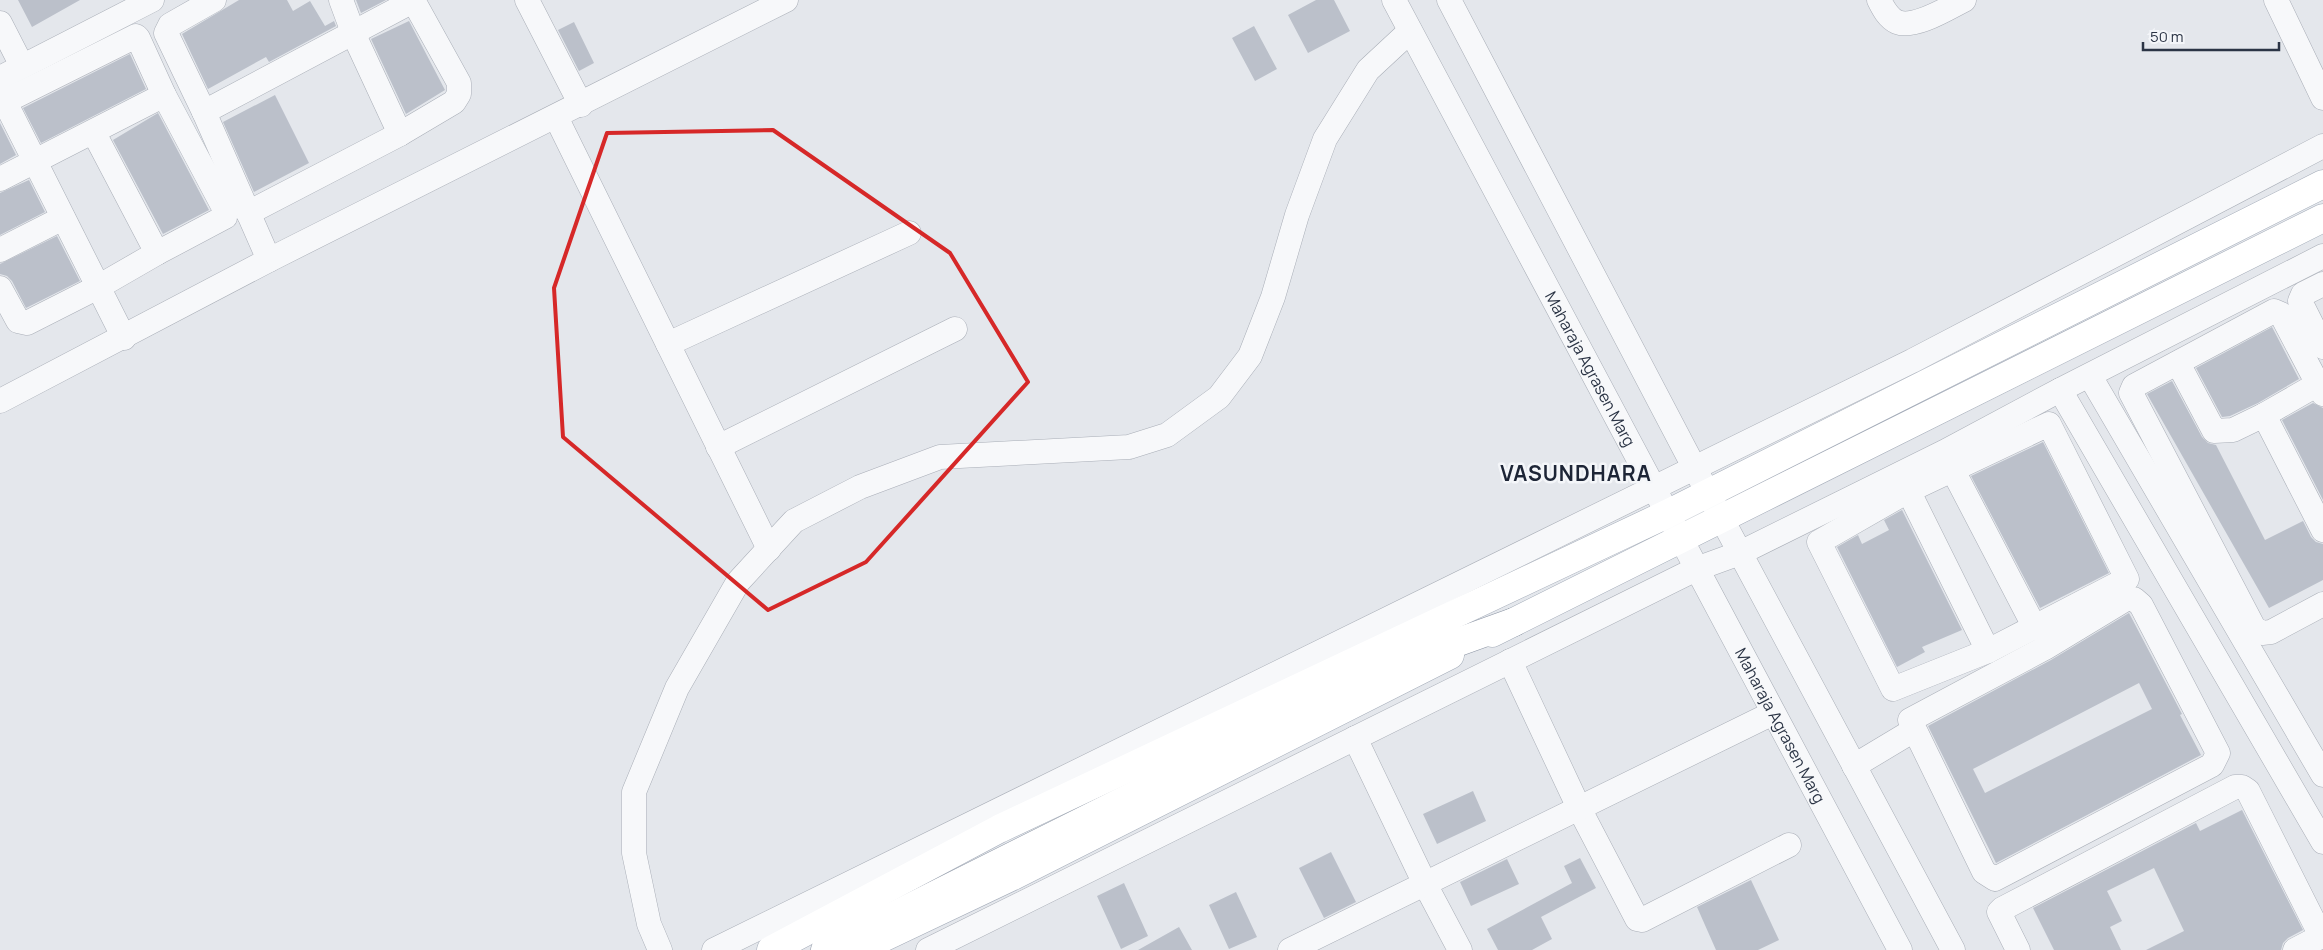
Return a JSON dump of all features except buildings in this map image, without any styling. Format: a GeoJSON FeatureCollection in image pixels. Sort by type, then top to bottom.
{"type":"FeatureCollection","features":[{"type":"Feature","properties":{"kind":"main road"},"geometry":{"type":"LineString","coordinates":[[771,950],[999,829],[1667,514],[2323,184]]}},
{"type":"Feature","properties":{"kind":"main road"},"geometry":{"type":"LineString","coordinates":[[857,950],[1013,876],[1680,538],[2323,218]]}},
{"type":"Feature","properties":{"kind":"main road"},"geometry":{"type":"LineString","coordinates":[[825,950],[1397,664],[1514,622]]}},
{"type":"Feature","properties":{"kind":"street"},"geometry":{"type":"LineString","coordinates":[[0,78],[152,0]]}},
{"type":"Feature","properties":{"kind":"street"},"geometry":{"type":"LineString","coordinates":[[214,0],[170,25],[166,34],[204,112],[269,260]]}},
{"type":"Feature","properties":{"kind":"street"},"geometry":{"type":"LineString","coordinates":[[341,0],[354,35],[400,134]]}},
{"type":"Feature","properties":{"kind":"street"},"geometry":{"type":"LineString","coordinates":[[528,0],[581,104]]}},
{"type":"Feature","properties":{"kind":"street"},"geometry":{"type":"LineString","coordinates":[[0,401],[124,338],[269,260],[786,0]]}},
{"type":"Feature","properties":{"kind":"street","name":"Maharaja Agrasen Marg"},"geometry":{"type":"LineString","coordinates":[[1394,0],[1900,950]]}},
{"type":"Feature","properties":{"kind":"street"},"geometry":{"type":"LineString","coordinates":[[1449,0],[1694,467],[1854,766],[1944,947]]}},
{"type":"Feature","properties":{"kind":"street"},"geometry":{"type":"LineString","coordinates":[[1879,0],[1886,12],[1897,22],[1911,23],[1931,17],[1964,0]]}},
{"type":"Feature","properties":{"kind":"street"},"geometry":{"type":"LineString","coordinates":[[2276,0],[2323,98]]}},
{"type":"Feature","properties":{"kind":"street"},"geometry":{"type":"LineString","coordinates":[[204,112],[354,35],[413,1],[459,84],[460,94],[454,102],[400,134],[248,213]]}},
{"type":"Feature","properties":{"kind":"street"},"geometry":{"type":"LineString","coordinates":[[0,23],[22,66]]}},
{"type":"Feature","properties":{"kind":"street"},"geometry":{"type":"LineString","coordinates":[[660,950],[649,924],[634,853],[634,792],[677,688],[738,582],[794,521],[860,487],[940,457],[1130,447],[1167,435],[1219,397],[1250,356],[1273,297],[1297,215],[1325,139],[1368,70],[1410,32]]}},
{"type":"Feature","properties":{"kind":"street"},"geometry":{"type":"LineString","coordinates":[[0,288],[18,321],[23,323],[98,287],[225,217],[224,208],[164,95],[136,36],[2,99],[36,162],[63,218],[98,287],[124,338]]}},
{"type":"Feature","properties":{"kind":"street"},"geometry":{"type":"LineString","coordinates":[[0,179],[94,133],[164,95]]}},
{"type":"Feature","properties":{"kind":"street"},"geometry":{"type":"LineString","coordinates":[[556,117],[769,549]]}},
{"type":"Feature","properties":{"kind":"street"},"geometry":{"type":"LineString","coordinates":[[94,133],[157,253]]}},
{"type":"Feature","properties":{"kind":"street"},"geometry":{"type":"LineString","coordinates":[[714,950],[1912,361],[2323,146]]}},
{"type":"Feature","properties":{"kind":"street"},"geometry":{"type":"LineString","coordinates":[[0,250],[63,218]]}},
{"type":"Feature","properties":{"kind":"street"},"geometry":{"type":"LineString","coordinates":[[668,344],[909,233]]}},
{"type":"Feature","properties":{"kind":"street"},"geometry":{"type":"LineString","coordinates":[[1948,461],[2060,390],[2323,256]]}},
{"type":"Feature","properties":{"kind":"street"},"geometry":{"type":"LineString","coordinates":[[2323,284],[2303,294],[2300,301],[2323,347]]}},
{"type":"Feature","properties":{"kind":"street"},"geometry":{"type":"LineString","coordinates":[[2255,291],[2268,315]]}},
{"type":"Feature","properties":{"kind":"street"},"geometry":{"type":"LineString","coordinates":[[2178,363],[2214,431],[2232,430],[2321,389],[2281,314],[2274,311],[2134,386],[2131,390],[2132,397],[2254,628],[2262,633],[2271,632],[2323,604]]}},
{"type":"Feature","properties":{"kind":"street"},"geometry":{"type":"LineString","coordinates":[[0,314],[0,323]]}},
{"type":"Feature","properties":{"kind":"street"},"geometry":{"type":"LineString","coordinates":[[718,447],[956,329]]}},
{"type":"Feature","properties":{"kind":"street"},"geometry":{"type":"LineString","coordinates":[[2090,376],[2323,775]]}},
{"type":"Feature","properties":{"kind":"street"},"geometry":{"type":"LineString","coordinates":[[2060,390],[2323,842]]}},
{"type":"Feature","properties":{"kind":"street"},"geometry":{"type":"LineString","coordinates":[[2264,415],[2323,530]]}},
{"type":"Feature","properties":{"kind":"street"},"geometry":{"type":"LineString","coordinates":[[928,950],[1696,569],[1740,553],[1948,461],[2049,424],[2127,579],[1988,651],[1893,689],[1818,542],[1904,482]]}},
{"type":"Feature","properties":{"kind":"street"},"geometry":{"type":"LineString","coordinates":[[1948,461],[2035,628]]}},
{"type":"Feature","properties":{"kind":"street"},"geometry":{"type":"LineString","coordinates":[[1904,482],[1988,651]]}},
{"type":"Feature","properties":{"kind":"street"},"geometry":{"type":"LineString","coordinates":[[2126,599],[2134,599],[2141,605],[2218,753],[2212,765],[1995,878],[1984,872],[1914,730],[1910,723],[1911,717],[2045,648],[2126,599]]}},
{"type":"Feature","properties":{"kind":"street"},"geometry":{"type":"LineString","coordinates":[[1510,661],[1579,808],[1640,921],[1789,845]]}},
{"type":"Feature","properties":{"kind":"street"},"geometry":{"type":"LineString","coordinates":[[1290,950],[1773,713]]}},
{"type":"Feature","properties":{"kind":"street"},"geometry":{"type":"LineString","coordinates":[[1854,766],[1914,730]]}},
{"type":"Feature","properties":{"kind":"street"},"geometry":{"type":"LineString","coordinates":[[1355,738],[1425,884],[1460,950]]}},
{"type":"Feature","properties":{"kind":"street"},"geometry":{"type":"LineString","coordinates":[[2018,950],[2001,919],[1999,912],[2002,908],[2235,787],[2242,786],[2248,791],[2320,934],[2318,938],[2295,950]]}},
{"type":"Feature","properties":{"kind":"highlighted area"},"geometry":{"type":"Polygon","coordinates":[[[773,130],[950,253],[1028,382],[866,562],[768,610],[563,437],[554,288],[607,133],[773,130]]]}},
{"type":"Feature","properties":{"kind":"district","name":"VASUNDHARA"},"geometry":{"type":"Point","coordinates":[1576,474]}}]}
